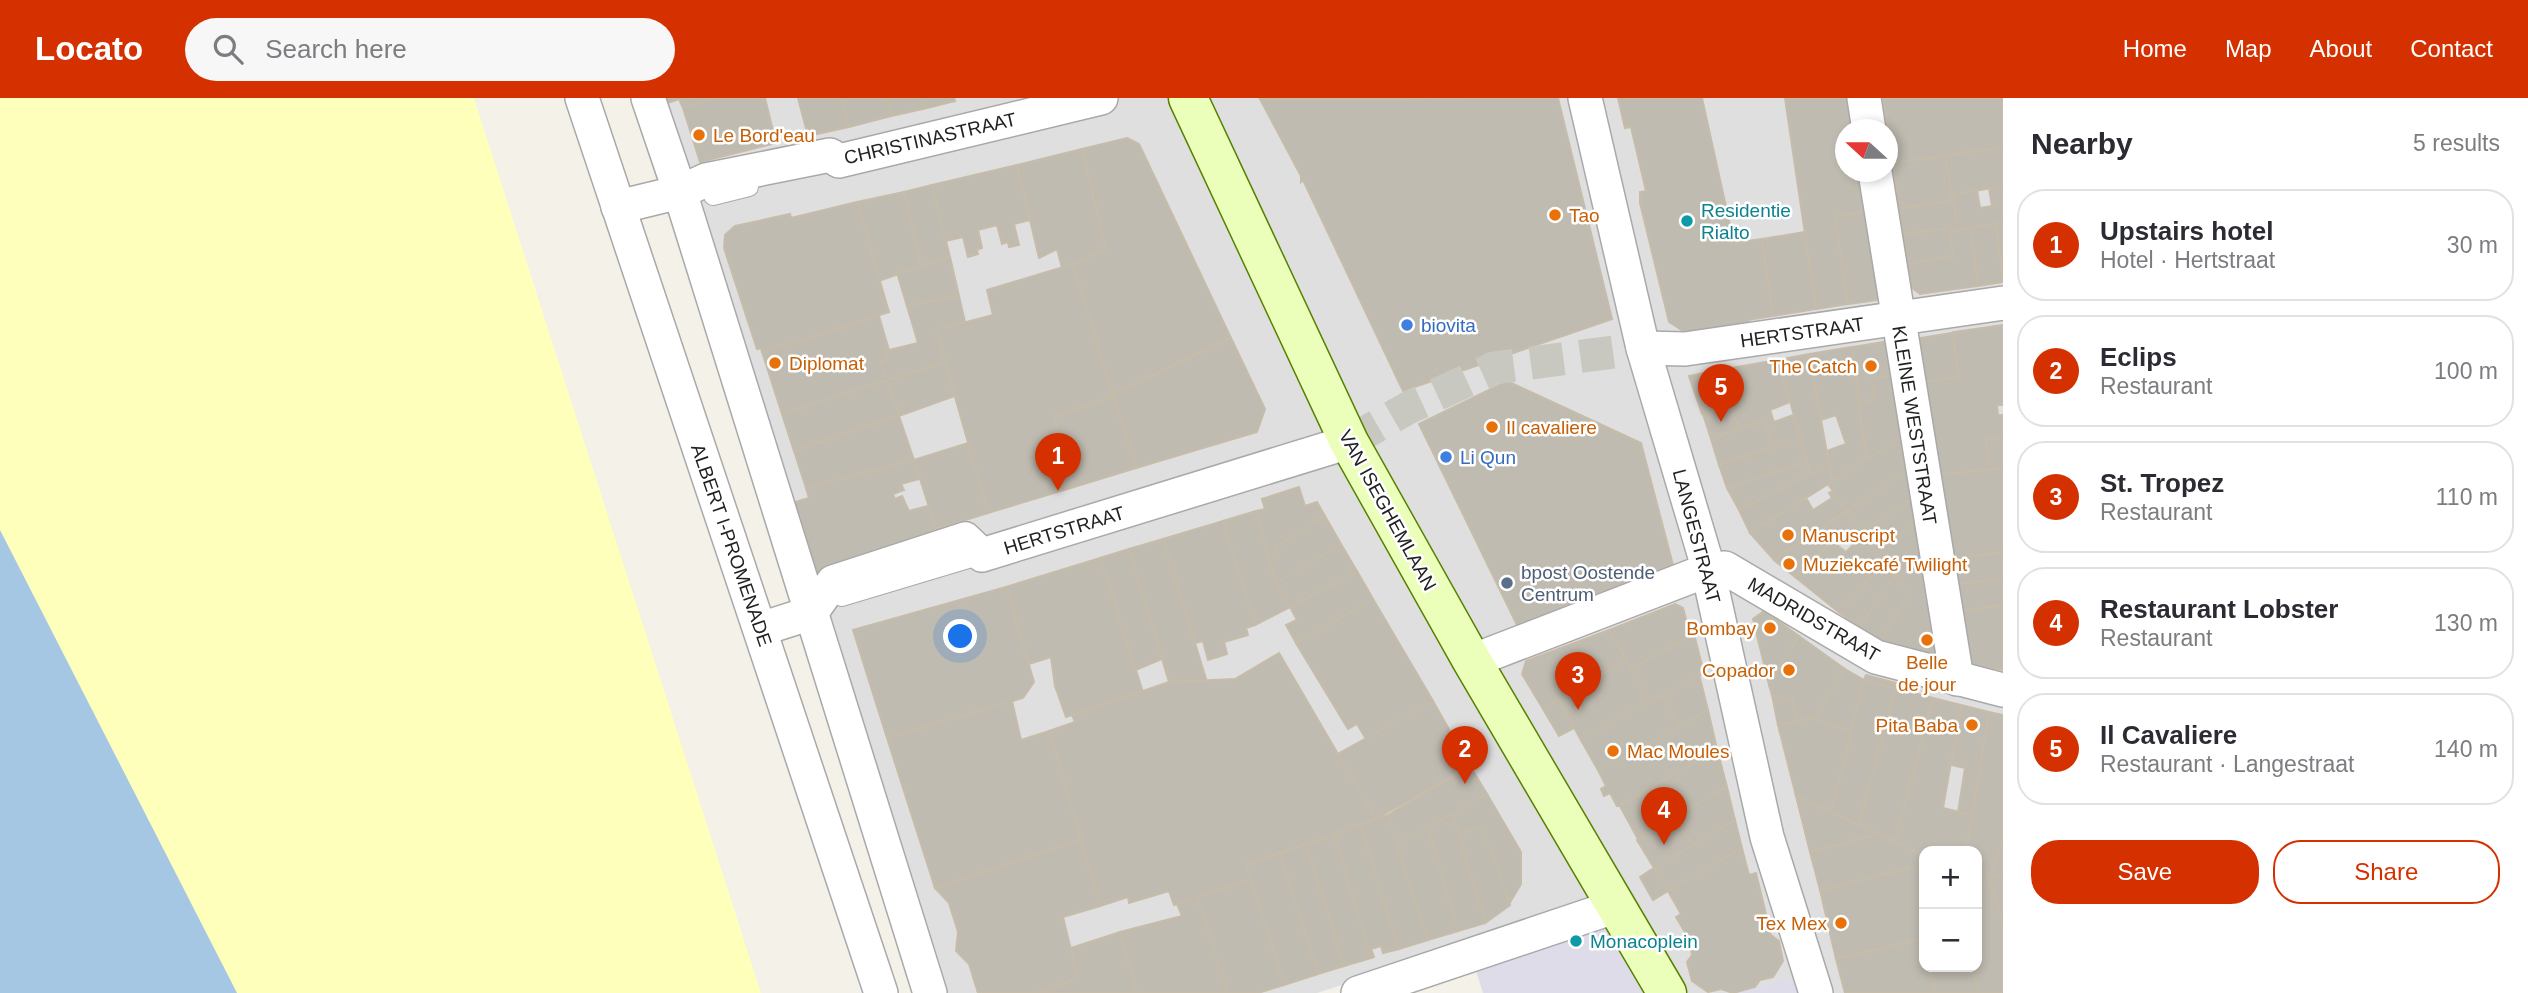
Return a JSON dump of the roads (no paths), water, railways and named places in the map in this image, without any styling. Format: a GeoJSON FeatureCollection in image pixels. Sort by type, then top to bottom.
{"type":"FeatureCollection","features":[{"type":"Feature","properties":{"kind":"street","name":"ALBERT I-PROMENADE"},"geometry":{"type":"LineString","coordinates":[[582,98],[881,993]]}},
{"type":"Feature","properties":{"kind":"street"},"geometry":{"type":"LineString","coordinates":[[648,98],[680,192],[930,993]]}},
{"type":"Feature","properties":{"kind":"street","name":"CHRISTINASTRAAT"},"geometry":{"type":"LineString","coordinates":[[618,207],[680,192],[706,180],[830,155],[839,161],[1101,98]]}},
{"type":"Feature","properties":{"kind":"street","name":"VAN ISEGHEMLAAN"},"geometry":{"type":"LineString","coordinates":[[1188,98],[1349,442],[1472,661],[1617,906]]}},
{"type":"Feature","properties":{"kind":"street","name":"LANGESTRAAT"},"geometry":{"type":"LineString","coordinates":[[1585,98],[1643,348],[1708,570],[1767,836],[1812,983]]}},
{"type":"Feature","properties":{"kind":"street"},"geometry":{"type":"LineString","coordinates":[[1864,98],[1867,119]]}},
{"type":"Feature","properties":{"kind":"street","name":"KLEINE WESTSTRAAT"},"geometry":{"type":"LineString","coordinates":[[1877,182],[1957,679]]}},
{"type":"Feature","properties":{"kind":"street","name":"HERTSTRAAT"},"geometry":{"type":"LineString","coordinates":[[1643,348],[1685,349],[1804,334],[1897,317],[2003,303]]}},
{"type":"Feature","properties":{"kind":"street","name":"HERTSTRAAT"},"geometry":{"type":"LineString","coordinates":[[811,613],[833,582],[965,539],[982,555],[1349,442]]}},
{"type":"Feature","properties":{"kind":"street","name":"MADRIDSTRAAT"},"geometry":{"type":"LineString","coordinates":[[1708,570],[1725,568],[1876,657],[2003,690]]}},
{"type":"Feature","properties":{"kind":"street"},"geometry":{"type":"LineString","coordinates":[[1472,661],[1708,570]]}},
{"type":"Feature","properties":{"kind":"street"},"geometry":{"type":"LineString","coordinates":[[761,629],[811,613]]}},
{"type":"Feature","properties":{"kind":"street"},"geometry":{"type":"LineString","coordinates":[[1358,993],[1617,906],[1667,993]]}},
{"type":"Feature","properties":{"kind":"lane"},"geometry":{"type":"LineString","coordinates":[[713,196],[831,168],[839,161]]}},
{"type":"Feature","properties":{"kind":"lane"},"geometry":{"type":"LineString","coordinates":[[842,597],[982,555]]}},
{"type":"Feature","properties":{"kind":"water"},"geometry":{"type":"Polygon","coordinates":[[[0,530],[237,993],[0,993],[0,530]]]}},
{"type":"Feature","properties":{"kind":"tunnel"},"geometry":{"type":"LineString","coordinates":[[1349,442],[1408,408],[1494,368],[1643,348]]}},
{"type":"Feature","properties":{"kind":"place","name":"Le Bord'eau"},"geometry":{"type":"Point","coordinates":[699,135]}},
{"type":"Feature","properties":{"kind":"place","name":"Tao"},"geometry":{"type":"Point","coordinates":[1555,215]}},
{"type":"Feature","properties":{"kind":"place","name":"Residentie Rialto"},"geometry":{"type":"Point","coordinates":[1687,221]}},
{"type":"Feature","properties":{"kind":"place","name":"biovita"},"geometry":{"type":"Point","coordinates":[1407,325]}},
{"type":"Feature","properties":{"kind":"place","name":"Diplomat"},"geometry":{"type":"Point","coordinates":[775,363]}},
{"type":"Feature","properties":{"kind":"place","name":"The Catch"},"geometry":{"type":"Point","coordinates":[1871,366]}},
{"type":"Feature","properties":{"kind":"place","name":"Il Cavaliere"},"geometry":{"type":"Point","coordinates":[1721,422]}},
{"type":"Feature","properties":{"kind":"place","name":"Il cavaliere"},"geometry":{"type":"Point","coordinates":[1492,427]}},
{"type":"Feature","properties":{"kind":"place","name":"Li Qun"},"geometry":{"type":"Point","coordinates":[1446,457]}},
{"type":"Feature","properties":{"kind":"place","name":"Upstairs hotel"},"geometry":{"type":"Point","coordinates":[1058,491]}},
{"type":"Feature","properties":{"kind":"place","name":"Manuscript"},"geometry":{"type":"Point","coordinates":[1788,535]}},
{"type":"Feature","properties":{"kind":"place","name":"Muziekcafé Twilight"},"geometry":{"type":"Point","coordinates":[1789,564]}},
{"type":"Feature","properties":{"kind":"place","name":"bpost Oostende Centrum"},"geometry":{"type":"Point","coordinates":[1507,583]}},
{"type":"Feature","properties":{"kind":"place","name":"Bombay"},"geometry":{"type":"Point","coordinates":[1770,628]}},
{"type":"Feature","properties":{"kind":"place","name":"Belle de jour"},"geometry":{"type":"Point","coordinates":[1927,640]}},
{"type":"Feature","properties":{"kind":"place","name":"Copador"},"geometry":{"type":"Point","coordinates":[1789,670]}},
{"type":"Feature","properties":{"kind":"place","name":"St. Tropez"},"geometry":{"type":"Point","coordinates":[1578,710]}},
{"type":"Feature","properties":{"kind":"place","name":"Pita Baba"},"geometry":{"type":"Point","coordinates":[1972,725]}},
{"type":"Feature","properties":{"kind":"place","name":"Mac Moules"},"geometry":{"type":"Point","coordinates":[1613,751]}},
{"type":"Feature","properties":{"kind":"place","name":"Eclips"},"geometry":{"type":"Point","coordinates":[1465,784]}},
{"type":"Feature","properties":{"kind":"place","name":"Restaurant Lobster"},"geometry":{"type":"Point","coordinates":[1664,845]}},
{"type":"Feature","properties":{"kind":"place","name":"Tex Mex"},"geometry":{"type":"Point","coordinates":[1841,923]}},
{"type":"Feature","properties":{"kind":"place","name":"Monacoplein"},"geometry":{"type":"Point","coordinates":[1576,941]}}]}
